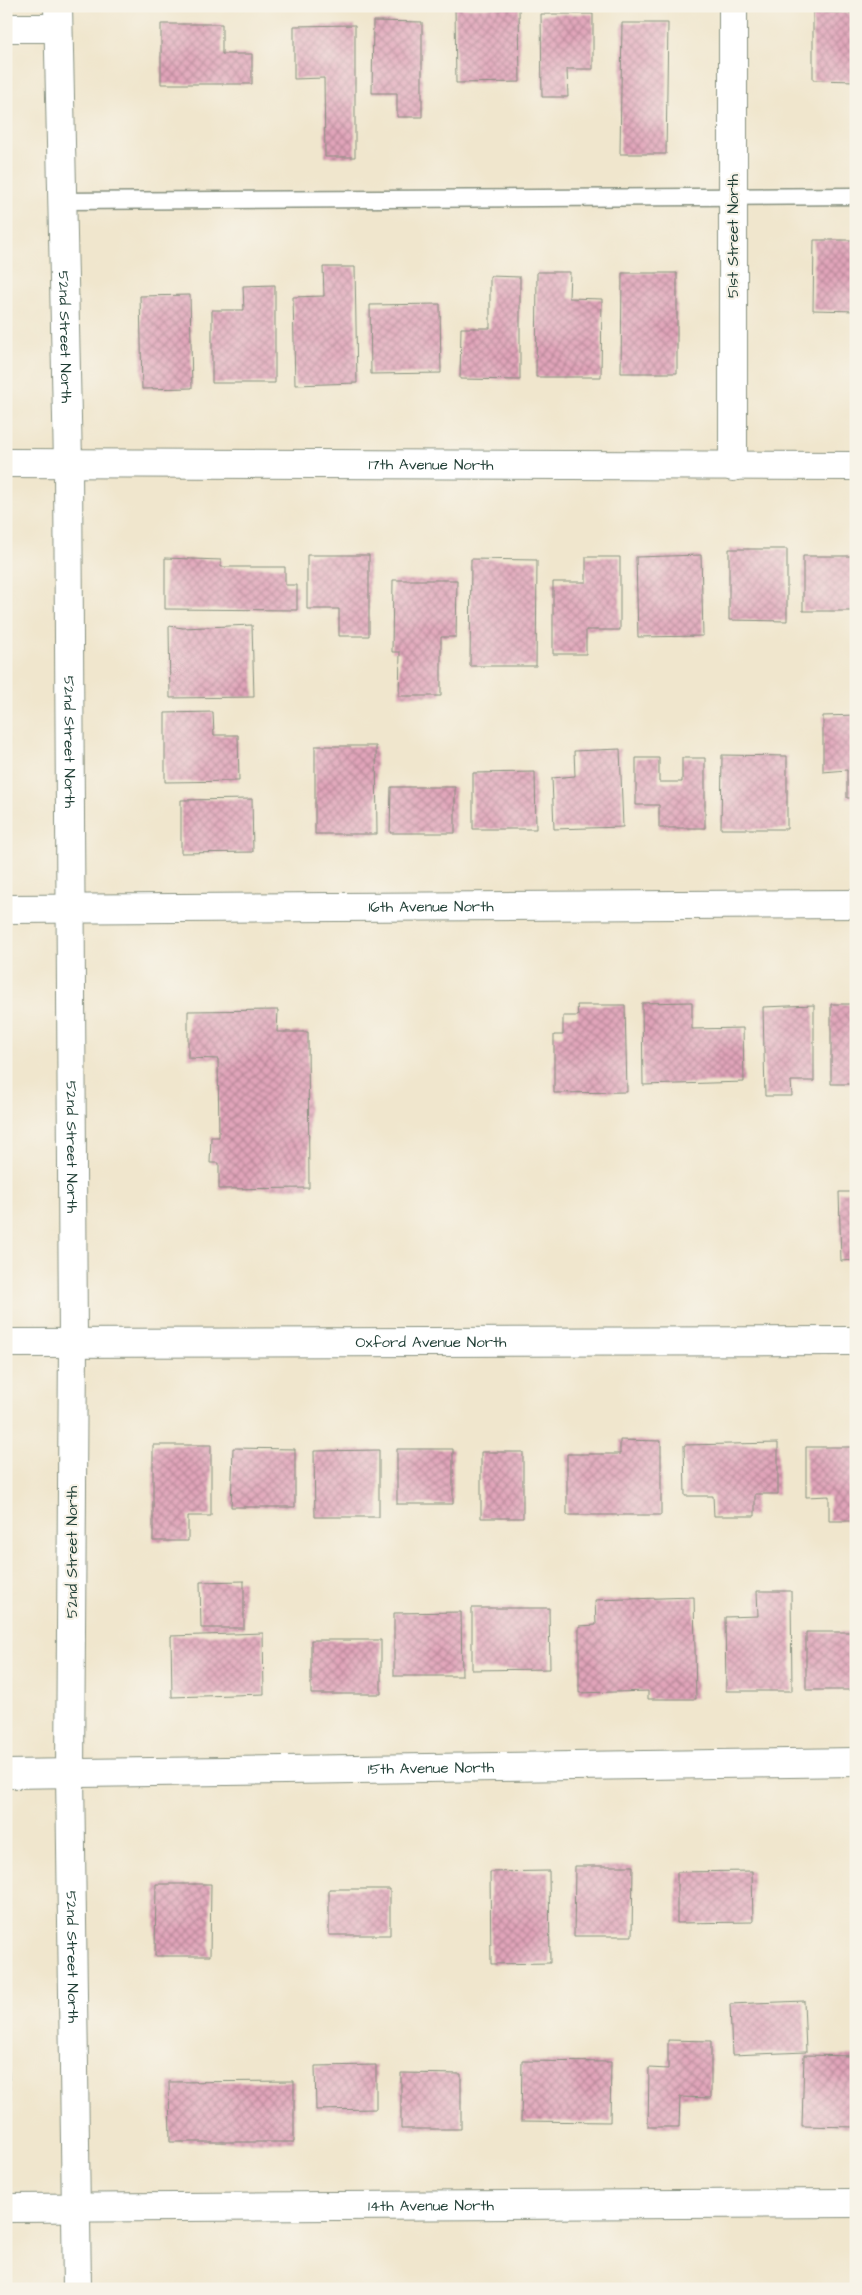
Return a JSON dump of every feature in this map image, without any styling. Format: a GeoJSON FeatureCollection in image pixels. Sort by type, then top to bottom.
{"type":"FeatureCollection","features":[{"type":"Feature","properties":{"kind":"street","name":"51st Street North"},"geometry":{"type":"LineString","coordinates":[[732,6],[733,467]]}},
{"type":"Feature","properties":{"kind":"street"},"geometry":{"type":"LineString","coordinates":[[6,28],[58,17]]}},
{"type":"Feature","properties":{"kind":"street","name":"52nd Street North"},"geometry":{"type":"LineString","coordinates":[[58,17],[68,463],[73,1343],[70,1774],[77,2289]]}},
{"type":"Feature","properties":{"kind":"street","name":"17th Avenue North"},"geometry":{"type":"LineString","coordinates":[[6,463],[856,466]]}},
{"type":"Feature","properties":{"kind":"street","name":"16th Avenue North"},"geometry":{"type":"LineString","coordinates":[[6,909],[856,904]]}},
{"type":"Feature","properties":{"kind":"street","name":"Oxford Avenue North"},"geometry":{"type":"LineString","coordinates":[[6,1343],[856,1340]]}},
{"type":"Feature","properties":{"kind":"street","name":"15th Avenue North"},"geometry":{"type":"LineString","coordinates":[[6,1774],[856,1762]]}},
{"type":"Feature","properties":{"kind":"street","name":"14th Avenue North"},"geometry":{"type":"LineString","coordinates":[[6,2208],[856,2204]]}},
{"type":"Feature","properties":{"kind":"lane"},"geometry":{"type":"LineString","coordinates":[[62,201],[856,196]]}},
{"type":"Feature","properties":{"kind":"building"},"geometry":{"type":"Polygon","coordinates":[[[519,7],[520,82],[456,83],[455,8],[519,7]]]}},
{"type":"Feature","properties":{"kind":"building"},"geometry":{"type":"Polygon","coordinates":[[[813,12],[856,13],[856,81],[813,80],[813,12]]]}},
{"type":"Feature","properties":{"kind":"building"},"geometry":{"type":"Polygon","coordinates":[[[541,14],[593,14],[593,69],[567,69],[568,97],[542,97],[541,14]]]}},
{"type":"Feature","properties":{"kind":"building"},"geometry":{"type":"Polygon","coordinates":[[[373,21],[422,22],[422,117],[397,117],[397,93],[372,93],[373,21]]]}},
{"type":"Feature","properties":{"kind":"building"},"geometry":{"type":"Polygon","coordinates":[[[622,23],[668,23],[666,154],[620,154],[622,23]]]}},
{"type":"Feature","properties":{"kind":"building"},"geometry":{"type":"Polygon","coordinates":[[[161,24],[222,24],[222,54],[252,54],[252,84],[161,84],[161,24]]]}},
{"type":"Feature","properties":{"kind":"building"},"geometry":{"type":"Polygon","coordinates":[[[355,25],[355,157],[325,157],[324,78],[294,79],[294,26],[355,25]]]}},
{"type":"Feature","properties":{"kind":"building"},"geometry":{"type":"Polygon","coordinates":[[[814,240],[856,240],[856,311],[813,310],[814,240]]]}},
{"type":"Feature","properties":{"kind":"building"},"geometry":{"type":"Polygon","coordinates":[[[323,267],[355,267],[357,383],[295,385],[293,297],[324,296],[323,267]]]}},
{"type":"Feature","properties":{"kind":"building"},"geometry":{"type":"Polygon","coordinates":[[[537,272],[570,272],[569,298],[602,299],[601,377],[536,377],[537,272]]]}},
{"type":"Feature","properties":{"kind":"building"},"geometry":{"type":"Polygon","coordinates":[[[622,273],[677,273],[677,373],[621,373],[622,273]]]}},
{"type":"Feature","properties":{"kind":"building"},"geometry":{"type":"Polygon","coordinates":[[[490,276],[520,277],[520,380],[460,379],[461,328],[490,328],[490,276]]]}},
{"type":"Feature","properties":{"kind":"building"},"geometry":{"type":"Polygon","coordinates":[[[275,285],[275,383],[212,383],[212,310],[244,310],[243,286],[275,285]]]}},
{"type":"Feature","properties":{"kind":"building"},"geometry":{"type":"Polygon","coordinates":[[[190,295],[192,388],[142,389],[140,296],[190,295]]]}},
{"type":"Feature","properties":{"kind":"building"},"geometry":{"type":"Polygon","coordinates":[[[440,304],[441,373],[371,374],[370,305],[440,304]]]}},
{"type":"Feature","properties":{"kind":"building"},"geometry":{"type":"Polygon","coordinates":[[[729,549],[787,549],[787,621],[729,620],[729,549]]]}},
{"type":"Feature","properties":{"kind":"building"},"geometry":{"type":"Polygon","coordinates":[[[307,555],[369,555],[369,636],[339,636],[339,609],[307,609],[307,555]]]}},
{"type":"Feature","properties":{"kind":"building"},"geometry":{"type":"Polygon","coordinates":[[[701,555],[703,636],[638,637],[636,557],[701,555]]]}},
{"type":"Feature","properties":{"kind":"building"},"geometry":{"type":"Polygon","coordinates":[[[803,556],[856,556],[856,611],[803,611],[803,556]]]}},
{"type":"Feature","properties":{"kind":"building"},"geometry":{"type":"Polygon","coordinates":[[[586,557],[620,557],[620,630],[586,630],[586,654],[553,654],[553,582],[586,582],[586,557]]]}},
{"type":"Feature","properties":{"kind":"building"},"geometry":{"type":"Polygon","coordinates":[[[165,558],[221,560],[221,567],[285,567],[285,585],[297,585],[297,610],[165,609],[165,558]]]}},
{"type":"Feature","properties":{"kind":"building"},"geometry":{"type":"Polygon","coordinates":[[[471,559],[537,560],[536,666],[470,666],[471,559]]]}},
{"type":"Feature","properties":{"kind":"building"},"geometry":{"type":"Polygon","coordinates":[[[393,580],[457,580],[456,637],[441,637],[441,696],[399,696],[400,652],[392,652],[393,580]]]}},
{"type":"Feature","properties":{"kind":"building"},"geometry":{"type":"Polygon","coordinates":[[[252,625],[254,697],[170,698],[169,626],[183,628],[252,625]]]}},
{"type":"Feature","properties":{"kind":"building"},"geometry":{"type":"Polygon","coordinates":[[[213,712],[214,735],[238,735],[239,781],[165,782],[165,713],[213,712]]]}},
{"type":"Feature","properties":{"kind":"building"},"geometry":{"type":"Polygon","coordinates":[[[856,715],[856,798],[847,798],[847,770],[823,772],[823,716],[856,715]]]}},
{"type":"Feature","properties":{"kind":"building"},"geometry":{"type":"Polygon","coordinates":[[[315,746],[376,746],[377,834],[315,834],[315,746]]]}},
{"type":"Feature","properties":{"kind":"building"},"geometry":{"type":"Polygon","coordinates":[[[620,749],[623,827],[554,829],[552,778],[575,776],[574,751],[620,749]]]}},
{"type":"Feature","properties":{"kind":"building"},"geometry":{"type":"Polygon","coordinates":[[[722,755],[787,756],[787,829],[721,829],[722,755]]]}},
{"type":"Feature","properties":{"kind":"building"},"geometry":{"type":"Polygon","coordinates":[[[636,758],[659,758],[659,782],[682,782],[682,758],[705,758],[705,828],[659,828],[659,805],[636,805],[636,758]]]}},
{"type":"Feature","properties":{"kind":"building"},"geometry":{"type":"Polygon","coordinates":[[[535,772],[536,829],[473,829],[473,773],[535,772]]]}},
{"type":"Feature","properties":{"kind":"building"},"geometry":{"type":"Polygon","coordinates":[[[391,787],[455,787],[455,833],[390,833],[391,787]]]}},
{"type":"Feature","properties":{"kind":"building"},"geometry":{"type":"Polygon","coordinates":[[[252,799],[253,852],[181,853],[181,800],[252,799]]]}},
{"type":"Feature","properties":{"kind":"building"},"geometry":{"type":"Polygon","coordinates":[[[692,1002],[692,1029],[743,1028],[744,1082],[643,1085],[642,1003],[692,1002]]]}},
{"type":"Feature","properties":{"kind":"building"},"geometry":{"type":"Polygon","coordinates":[[[831,1004],[856,1004],[856,1084],[831,1084],[831,1004]]]}},
{"type":"Feature","properties":{"kind":"building"},"geometry":{"type":"Polygon","coordinates":[[[577,1005],[625,1005],[627,1092],[554,1093],[554,1035],[563,1035],[563,1016],[578,1016],[577,1005]]]}},
{"type":"Feature","properties":{"kind":"building"},"geometry":{"type":"Polygon","coordinates":[[[814,1005],[814,1081],[791,1081],[792,1096],[765,1096],[763,1007],[814,1005]]]}},
{"type":"Feature","properties":{"kind":"building"},"geometry":{"type":"Polygon","coordinates":[[[278,1010],[277,1032],[308,1032],[309,1188],[219,1189],[219,1163],[210,1163],[211,1137],[219,1137],[218,1059],[188,1058],[188,1011],[278,1010]]]}},
{"type":"Feature","properties":{"kind":"building"},"geometry":{"type":"Polygon","coordinates":[[[839,1192],[856,1192],[856,1260],[841,1261],[839,1192]]]}},
{"type":"Feature","properties":{"kind":"building"},"geometry":{"type":"Polygon","coordinates":[[[620,1440],[661,1441],[661,1515],[567,1515],[567,1454],[620,1454],[620,1440]]]}},
{"type":"Feature","properties":{"kind":"building"},"geometry":{"type":"Polygon","coordinates":[[[778,1443],[778,1494],[755,1494],[755,1516],[714,1516],[713,1496],[685,1496],[684,1445],[778,1443]]]}},
{"type":"Feature","properties":{"kind":"building"},"geometry":{"type":"Polygon","coordinates":[[[153,1445],[211,1445],[211,1516],[188,1516],[188,1541],[153,1541],[153,1445]]]}},
{"type":"Feature","properties":{"kind":"building"},"geometry":{"type":"Polygon","coordinates":[[[806,1447],[856,1447],[856,1521],[829,1521],[829,1496],[806,1497],[806,1447]]]}},
{"type":"Feature","properties":{"kind":"building"},"geometry":{"type":"Polygon","coordinates":[[[233,1448],[295,1449],[295,1507],[231,1507],[233,1448]]]}},
{"type":"Feature","properties":{"kind":"building"},"geometry":{"type":"Polygon","coordinates":[[[397,1449],[453,1449],[453,1504],[397,1504],[397,1449]]]}},
{"type":"Feature","properties":{"kind":"building"},"geometry":{"type":"Polygon","coordinates":[[[379,1450],[379,1517],[315,1517],[314,1451],[379,1450]]]}},
{"type":"Feature","properties":{"kind":"building"},"geometry":{"type":"Polygon","coordinates":[[[481,1452],[523,1452],[523,1518],[481,1518],[481,1452]]]}},
{"type":"Feature","properties":{"kind":"building"},"geometry":{"type":"Polygon","coordinates":[[[244,1581],[244,1628],[201,1628],[200,1582],[244,1581]]]}},
{"type":"Feature","properties":{"kind":"building"},"geometry":{"type":"Polygon","coordinates":[[[757,1591],[791,1591],[792,1691],[726,1691],[725,1617],[758,1616],[757,1591]]]}},
{"type":"Feature","properties":{"kind":"building"},"geometry":{"type":"Polygon","coordinates":[[[694,1597],[696,1699],[648,1699],[648,1691],[579,1693],[579,1626],[596,1625],[595,1600],[694,1597]]]}},
{"type":"Feature","properties":{"kind":"building"},"geometry":{"type":"Polygon","coordinates":[[[472,1608],[549,1608],[550,1669],[472,1670],[472,1608]]]}},
{"type":"Feature","properties":{"kind":"building"},"geometry":{"type":"Polygon","coordinates":[[[461,1612],[462,1676],[394,1676],[394,1613],[461,1612]]]}},
{"type":"Feature","properties":{"kind":"building"},"geometry":{"type":"Polygon","coordinates":[[[806,1632],[856,1632],[856,1690],[806,1690],[806,1632]]]}},
{"type":"Feature","properties":{"kind":"building"},"geometry":{"type":"Polygon","coordinates":[[[263,1633],[264,1694],[172,1697],[171,1636],[263,1633]]]}},
{"type":"Feature","properties":{"kind":"building"},"geometry":{"type":"Polygon","coordinates":[[[311,1640],[381,1640],[381,1694],[311,1694],[311,1640]]]}},
{"type":"Feature","properties":{"kind":"building"},"geometry":{"type":"Polygon","coordinates":[[[575,1866],[633,1866],[632,1936],[574,1936],[575,1866]]]}},
{"type":"Feature","properties":{"kind":"building"},"geometry":{"type":"Polygon","coordinates":[[[549,1871],[550,1963],[491,1964],[490,1872],[549,1871]]]}},
{"type":"Feature","properties":{"kind":"building"},"geometry":{"type":"Polygon","coordinates":[[[752,1871],[753,1922],[677,1923],[677,1872],[752,1871]]]}},
{"type":"Feature","properties":{"kind":"building"},"geometry":{"type":"Polygon","coordinates":[[[156,1884],[211,1884],[210,1956],[155,1956],[156,1884]]]}},
{"type":"Feature","properties":{"kind":"building"},"geometry":{"type":"Polygon","coordinates":[[[329,1889],[390,1889],[390,1935],[329,1935],[329,1889]]]}},
{"type":"Feature","properties":{"kind":"building"},"geometry":{"type":"Polygon","coordinates":[[[804,2001],[806,2052],[732,2055],[730,2004],[804,2001]]]}},
{"type":"Feature","properties":{"kind":"building"},"geometry":{"type":"Polygon","coordinates":[[[6,2031],[11,2104],[6,2104],[6,2031]]]}},
{"type":"Feature","properties":{"kind":"building"},"geometry":{"type":"Polygon","coordinates":[[[668,2040],[711,2041],[711,2098],[680,2097],[679,2127],[648,2127],[649,2068],[668,2069],[668,2040]]]}},
{"type":"Feature","properties":{"kind":"building"},"geometry":{"type":"Polygon","coordinates":[[[804,2055],[856,2056],[856,2127],[802,2126],[804,2055]]]}},
{"type":"Feature","properties":{"kind":"building"},"geometry":{"type":"Polygon","coordinates":[[[522,2061],[611,2062],[610,2122],[521,2121],[522,2061]]]}},
{"type":"Feature","properties":{"kind":"building"},"geometry":{"type":"Polygon","coordinates":[[[376,2065],[376,2109],[316,2110],[315,2066],[376,2065]]]}},
{"type":"Feature","properties":{"kind":"building"},"geometry":{"type":"Polygon","coordinates":[[[401,2073],[461,2074],[461,2129],[401,2129],[401,2073]]]}},
{"type":"Feature","properties":{"kind":"building"},"geometry":{"type":"Polygon","coordinates":[[[294,2081],[294,2142],[170,2142],[169,2082],[294,2081]]]}},
{"type":"Feature","properties":{"kind":"building"},"geometry":{"type":"Polygon","coordinates":[[[275,2286],[275,2289],[198,2289],[198,2287],[275,2286]]]}}]}
